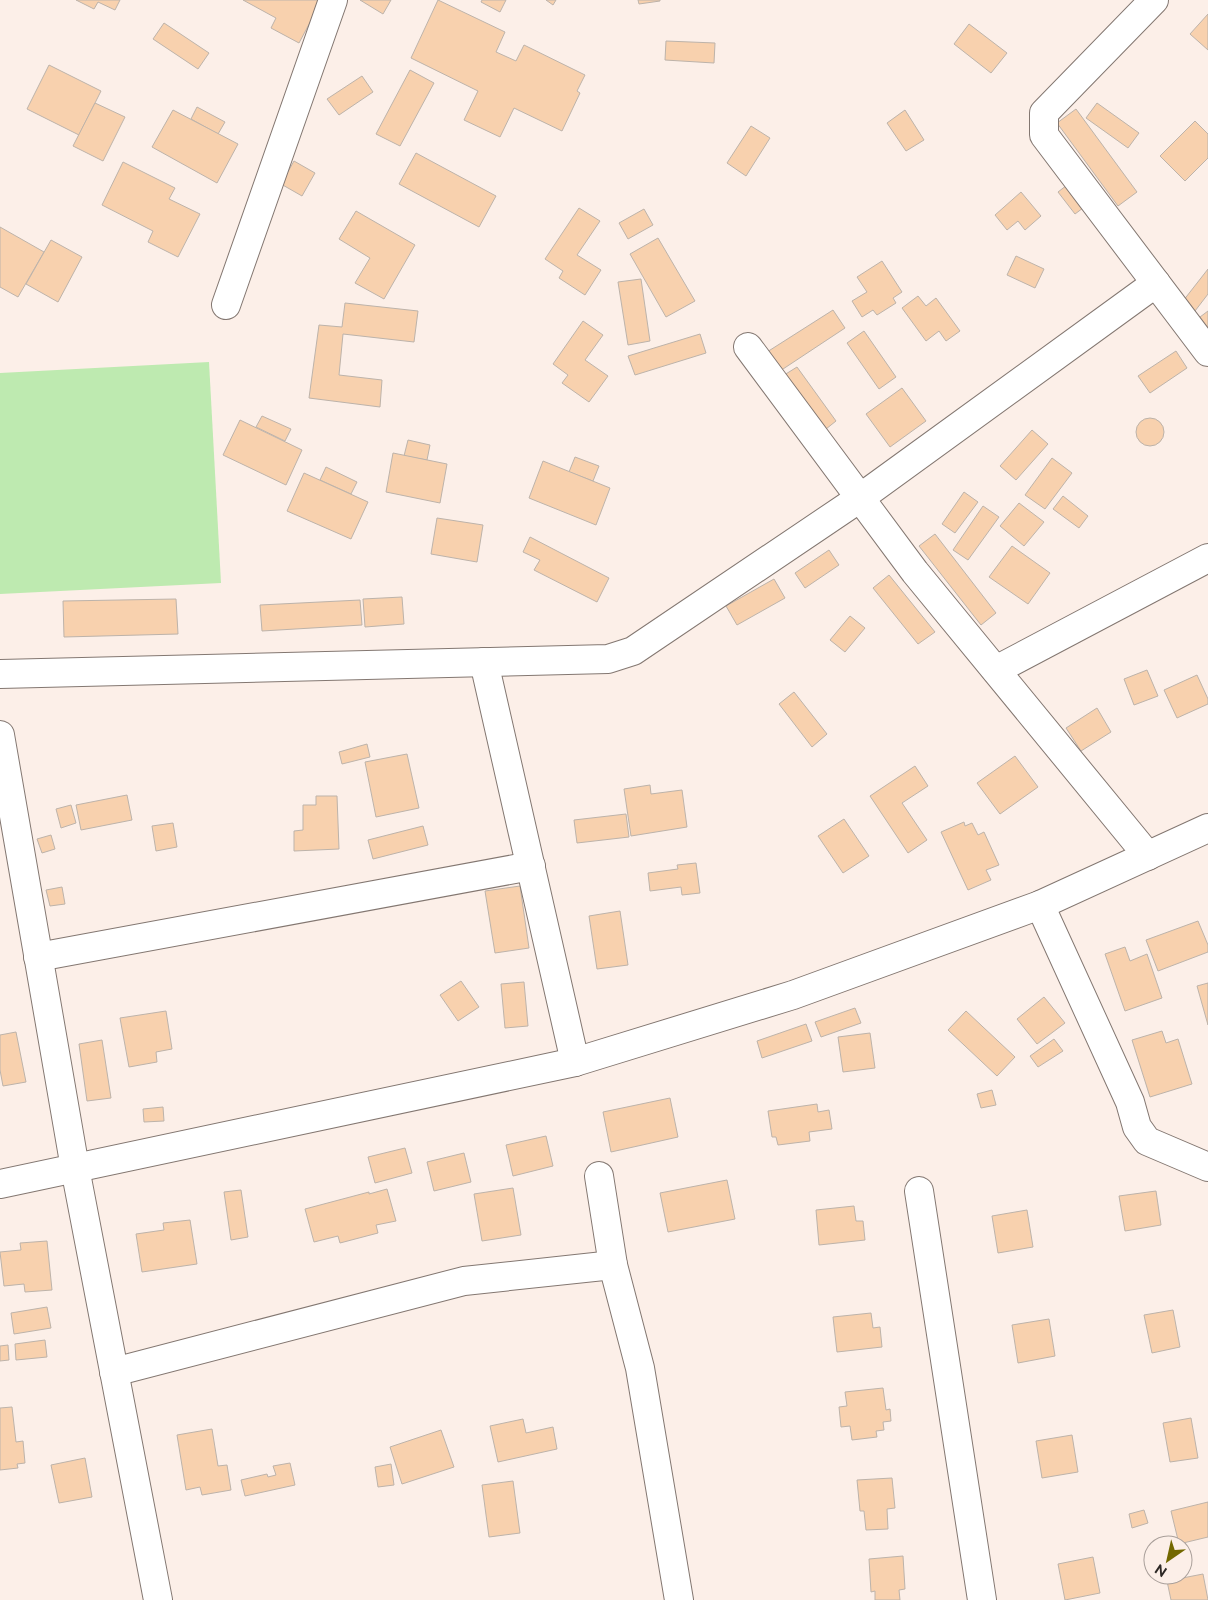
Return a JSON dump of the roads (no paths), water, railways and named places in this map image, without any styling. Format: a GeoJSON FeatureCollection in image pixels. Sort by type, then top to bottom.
{"type":"FeatureCollection","features":[{"type":"Feature","properties":{"kind":"street"},"geometry":{"type":"LineString","coordinates":[[226,305],[334,0]]}},
{"type":"Feature","properties":{"kind":"street"},"geometry":{"type":"LineString","coordinates":[[1154,0],[1044,114],[1044,135],[1208,352]]}},
{"type":"Feature","properties":{"kind":"street"},"geometry":{"type":"LineString","coordinates":[[0,674],[608,659],[633,650],[860,498],[1156,283]]}},
{"type":"Feature","properties":{"kind":"street"},"geometry":{"type":"LineString","coordinates":[[748,347],[915,572],[1148,856]]}},
{"type":"Feature","properties":{"kind":"street"},"geometry":{"type":"LineString","coordinates":[[996,670],[1208,558]]}},
{"type":"Feature","properties":{"kind":"street"},"geometry":{"type":"LineString","coordinates":[[484,662],[575,1062]]}},
{"type":"Feature","properties":{"kind":"street"},"geometry":{"type":"LineString","coordinates":[[0,735],[75,1168],[158,1600]]}},
{"type":"Feature","properties":{"kind":"street"},"geometry":{"type":"LineString","coordinates":[[0,1184],[575,1062],[793,995],[1040,905],[1208,828]]}},
{"type":"Feature","properties":{"kind":"street"},"geometry":{"type":"LineString","coordinates":[[38,956],[531,866]]}},
{"type":"Feature","properties":{"kind":"street"},"geometry":{"type":"LineString","coordinates":[[1040,905],[1130,1102],[1137,1127],[1147,1141],[1208,1167]]}},
{"type":"Feature","properties":{"kind":"street"},"geometry":{"type":"LineString","coordinates":[[599,1176],[613,1264],[640,1368],[679,1600]]}},
{"type":"Feature","properties":{"kind":"street"},"geometry":{"type":"LineString","coordinates":[[918,1192],[982,1600]]}},
{"type":"Feature","properties":{"kind":"street"},"geometry":{"type":"LineString","coordinates":[[114,1372],[464,1281],[613,1264]]}}]}
